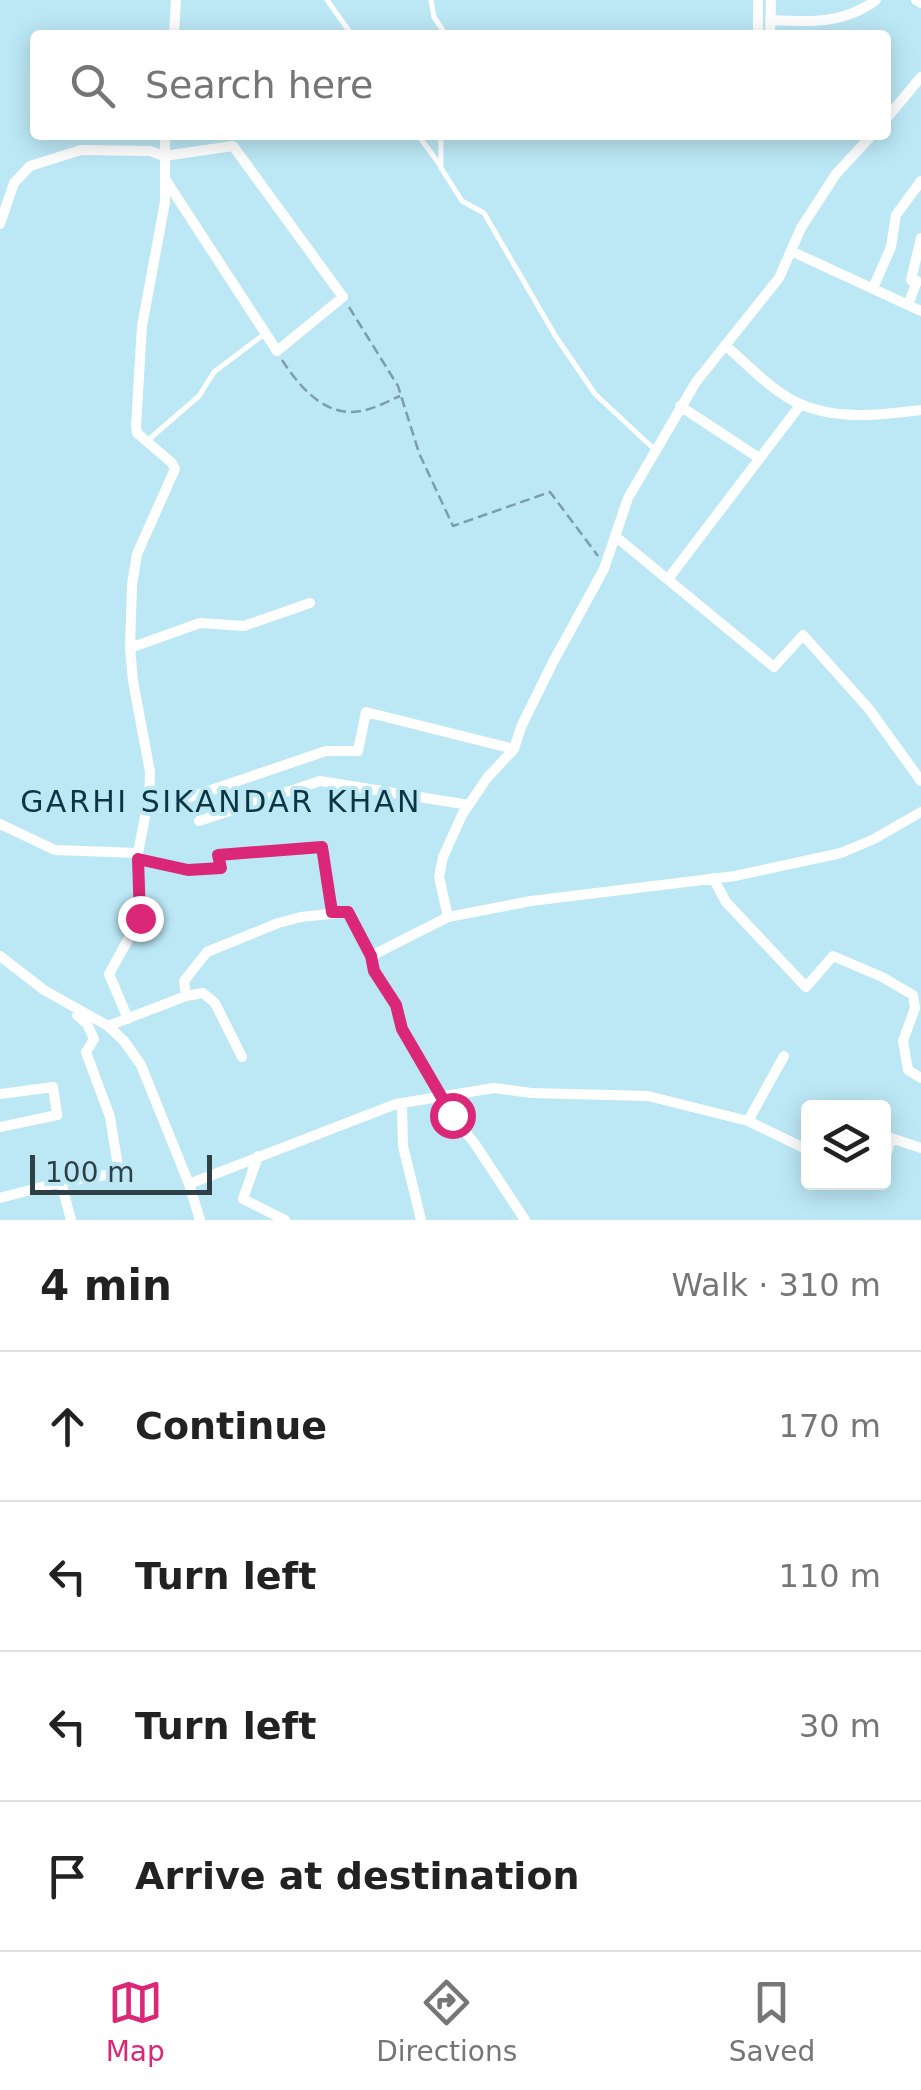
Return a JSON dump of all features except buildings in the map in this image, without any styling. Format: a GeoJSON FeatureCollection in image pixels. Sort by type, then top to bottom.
{"type":"FeatureCollection","features":[{"type":"Feature","properties":{"kind":"street"},"geometry":{"type":"LineString","coordinates":[[174,30],[176,0]]}},
{"type":"Feature","properties":{"kind":"street"},"geometry":{"type":"LineString","coordinates":[[758,0],[758,30]]}},
{"type":"Feature","properties":{"kind":"street"},"geometry":{"type":"LineString","coordinates":[[770,30],[771,0]]}},
{"type":"Feature","properties":{"kind":"street"},"geometry":{"type":"LineString","coordinates":[[771,20],[828,22],[876,0]]}},
{"type":"Feature","properties":{"kind":"street"},"geometry":{"type":"LineString","coordinates":[[891,114],[920,82]]}},
{"type":"Feature","properties":{"kind":"street"},"geometry":{"type":"LineString","coordinates":[[128,1019],[109,974],[140,918],[138,856],[150,772],[133,681],[132,585],[137,554],[175,469],[137,433],[136,426],[142,326],[163,220],[166,140]]}},
{"type":"Feature","properties":{"kind":"street"},"geometry":{"type":"LineString","coordinates":[[448,917],[438,877],[443,857],[468,805],[514,749],[552,662],[604,566],[628,498],[654,448],[680,406],[779,278],[801,228],[836,174],[867,140]]}},
{"type":"Feature","properties":{"kind":"street"},"geometry":{"type":"LineString","coordinates":[[0,224],[14,183],[30,166],[81,150],[150,151],[164,156],[232,146],[343,297],[277,352],[166,181]]}},
{"type":"Feature","properties":{"kind":"street"},"geometry":{"type":"LineString","coordinates":[[873,288],[891,247],[896,215],[921,181]]}},
{"type":"Feature","properties":{"kind":"street"},"geometry":{"type":"LineString","coordinates":[[0,183],[10,193]]}},
{"type":"Feature","properties":{"kind":"street"},"geometry":{"type":"LineString","coordinates":[[908,305],[917,281],[911,280],[921,238]]}},
{"type":"Feature","properties":{"kind":"street"},"geometry":{"type":"LineString","coordinates":[[791,251],[921,311]]}},
{"type":"Feature","properties":{"kind":"street"},"geometry":{"type":"LineString","coordinates":[[725,345],[800,404],[830,414],[875,416],[921,410]]}},
{"type":"Feature","properties":{"kind":"street"},"geometry":{"type":"LineString","coordinates":[[668,579],[800,404]]}},
{"type":"Feature","properties":{"kind":"street"},"geometry":{"type":"LineString","coordinates":[[680,406],[760,458]]}},
{"type":"Feature","properties":{"kind":"street"},"geometry":{"type":"LineString","coordinates":[[615,536],[774,668],[802,635],[869,709],[921,782]]}},
{"type":"Feature","properties":{"kind":"street"},"geometry":{"type":"LineString","coordinates":[[130,648],[200,623],[244,626],[310,602]]}},
{"type":"Feature","properties":{"kind":"street"},"geometry":{"type":"LineString","coordinates":[[146,812],[326,751],[358,751],[366,712],[514,749]]}},
{"type":"Feature","properties":{"kind":"street"},"geometry":{"type":"LineString","coordinates":[[199,820],[320,781],[468,805]]}},
{"type":"Feature","properties":{"kind":"street"},"geometry":{"type":"LineString","coordinates":[[371,956],[448,917],[531,901],[713,878],[841,853],[921,812]]}},
{"type":"Feature","properties":{"kind":"street"},"geometry":{"type":"LineString","coordinates":[[0,824],[55,850],[138,856],[188,870],[221,868],[218,855],[322,847],[332,912]]}},
{"type":"Feature","properties":{"kind":"street"},"geometry":{"type":"LineString","coordinates":[[713,878],[726,902],[806,988],[833,956],[912,995],[915,1008],[903,1041],[908,1070],[921,1078]]}},
{"type":"Feature","properties":{"kind":"street"},"geometry":{"type":"LineString","coordinates":[[186,996],[184,981],[207,952],[278,923],[348,912],[371,956],[374,971],[396,1005],[402,1029],[525,1220]]}},
{"type":"Feature","properties":{"kind":"street"},"geometry":{"type":"LineString","coordinates":[[0,956],[62,1000],[108,1026],[124,1041],[141,1065],[200,1220]]}},
{"type":"Feature","properties":{"kind":"street"},"geometry":{"type":"LineString","coordinates":[[108,1026],[203,993],[210,996],[242,1057]]}},
{"type":"Feature","properties":{"kind":"street"},"geometry":{"type":"LineString","coordinates":[[0,1198],[61,1182],[119,1173],[110,1118],[86,1052],[94,1039],[87,1024],[62,1000]]}},
{"type":"Feature","properties":{"kind":"street"},"geometry":{"type":"LineString","coordinates":[[748,1121],[784,1056]]}},
{"type":"Feature","properties":{"kind":"street"},"geometry":{"type":"LineString","coordinates":[[0,1094],[53,1086],[58,1115],[0,1127]]}},
{"type":"Feature","properties":{"kind":"street"},"geometry":{"type":"LineString","coordinates":[[189,1184],[402,1103],[494,1088],[531,1094],[648,1096],[748,1121],[801,1147]]}},
{"type":"Feature","properties":{"kind":"street"},"geometry":{"type":"LineString","coordinates":[[402,1103],[403,1146],[421,1220]]}},
{"type":"Feature","properties":{"kind":"street"},"geometry":{"type":"LineString","coordinates":[[891,1138],[921,1148]]}},
{"type":"Feature","properties":{"kind":"street"},"geometry":{"type":"LineString","coordinates":[[258,1156],[243,1200],[285,1220]]}},
{"type":"Feature","properties":{"kind":"street"},"geometry":{"type":"LineString","coordinates":[[61,1182],[71,1220]]}},
{"type":"Feature","properties":{"kind":"lane"},"geometry":{"type":"LineString","coordinates":[[327,0],[348,30]]}},
{"type":"Feature","properties":{"kind":"lane"},"geometry":{"type":"LineString","coordinates":[[431,0],[434,17],[443,30]]}},
{"type":"Feature","properties":{"kind":"lane"},"geometry":{"type":"LineString","coordinates":[[421,140],[462,202],[484,212],[556,337],[595,394],[654,448]]}},
{"type":"Feature","properties":{"kind":"lane"},"geometry":{"type":"LineString","coordinates":[[441,140],[441,168]]}},
{"type":"Feature","properties":{"kind":"lane"},"geometry":{"type":"LineString","coordinates":[[147,441],[199,396],[214,372],[266,333]]}},
{"type":"Feature","properties":{"kind":"path"},"geometry":{"type":"LineString","coordinates":[[343,297],[402,396],[419,453],[454,526],[550,492],[604,566]]}},
{"type":"Feature","properties":{"kind":"path"},"geometry":{"type":"LineString","coordinates":[[277,352],[298,385],[332,407],[358,412],[402,396]]}},
{"type":"Feature","properties":{"kind":"district","name":"GARHI SIKANDAR KHAN"},"geometry":{"type":"Point","coordinates":[221,802]}},
{"type":"Feature","properties":{"kind":"route"},"geometry":{"type":"LineString","coordinates":[[140,918],[138,859],[188,870],[221,868],[218,855],[322,847],[332,912],[348,912],[352,918],[374,971],[396,1005],[402,1029],[452,1115]]}}]}
